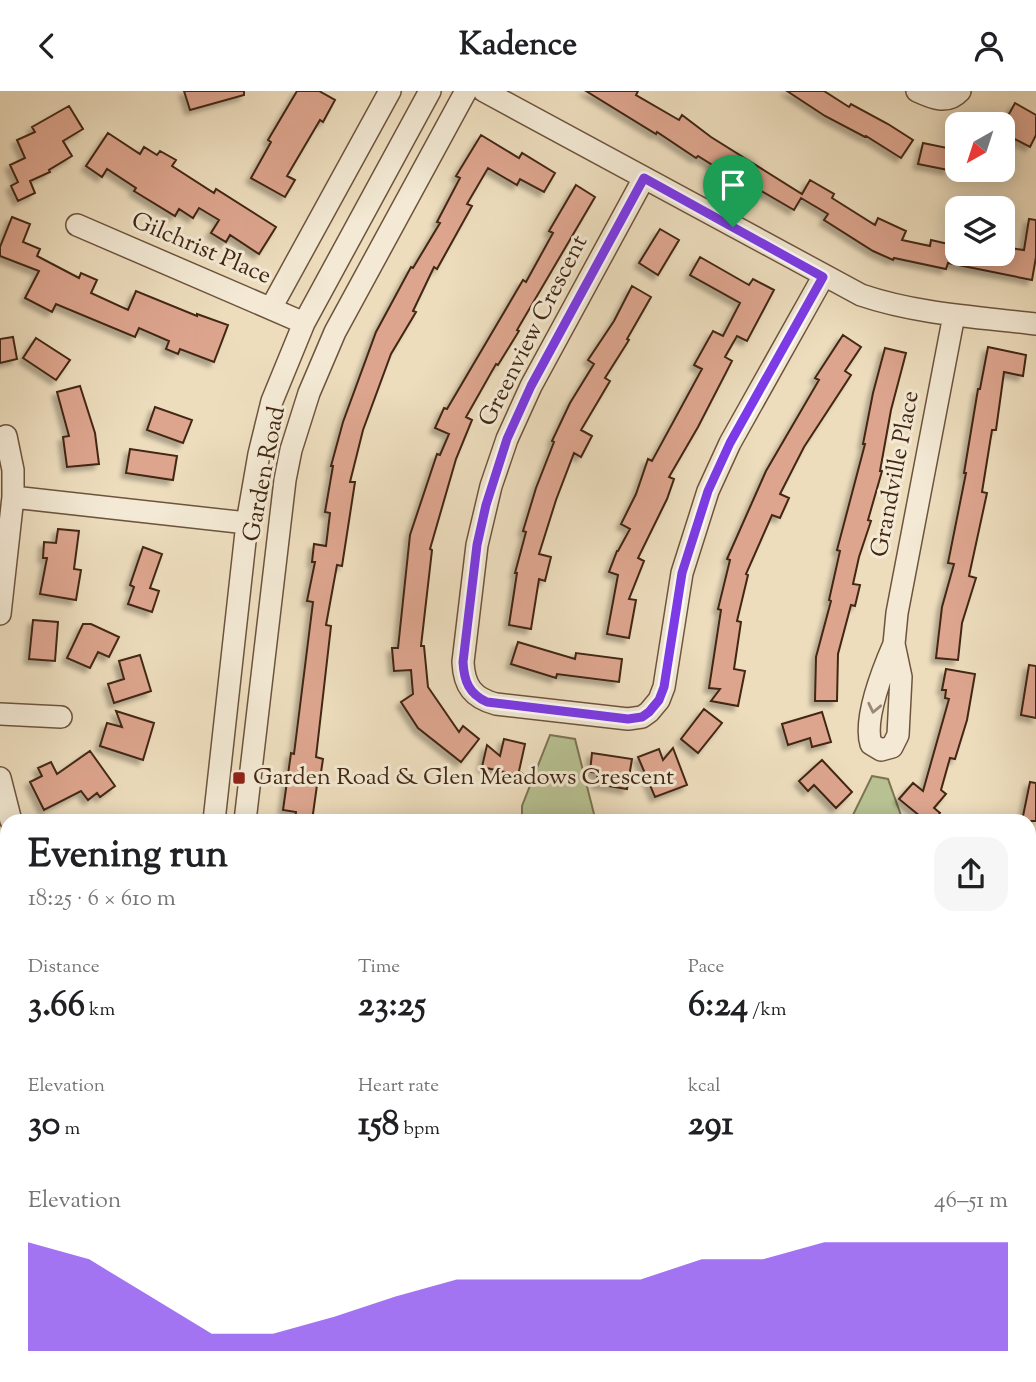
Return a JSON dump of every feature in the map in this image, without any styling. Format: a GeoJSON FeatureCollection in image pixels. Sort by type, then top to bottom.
{"type":"FeatureCollection","features":[{"type":"Feature","properties":{"kind":"street"},"geometry":{"type":"LineString","coordinates":[[271,308],[390,91]]}},
{"type":"Feature","properties":{"kind":"street","name":"Garden Road"},"geometry":{"type":"LineString","coordinates":[[215,814],[247,523],[265,426],[282,372],[304,323],[430,91]]}},
{"type":"Feature","properties":{"kind":"street","name":"Garden Road"},"geometry":{"type":"LineString","coordinates":[[246,814],[277,532],[291,450],[300,420],[317,372],[340,322],[466,91]]}},
{"type":"Feature","properties":{"kind":"street"},"geometry":{"type":"LineString","coordinates":[[484,91],[851,291],[884,303],[954,315],[1036,324]]}},
{"type":"Feature","properties":{"kind":"street"},"geometry":{"type":"LineString","coordinates":[[918,91],[944,100],[960,91]]}},
{"type":"Feature","properties":{"kind":"street","name":"Greenview Crescent"},"geometry":{"type":"LineString","coordinates":[[644,178],[520,407],[498,463],[475,559],[463,662],[464,679],[480,699],[496,704],[628,719],[642,717],[655,707],[664,687],[682,573],[708,491],[730,443],[823,277]]}},
{"type":"Feature","properties":{"kind":"street","name":"Gilchrist Place"},"geometry":{"type":"LineString","coordinates":[[77,225],[304,323]]}},
{"type":"Feature","properties":{"kind":"street","name":"Grandville Place"},"geometry":{"type":"LineString","coordinates":[[894,643],[902,584],[954,315]]}},
{"type":"Feature","properties":{"kind":"street"},"geometry":{"type":"LineString","coordinates":[[0,614],[13,497],[13,470],[6,436]]}},
{"type":"Feature","properties":{"kind":"street"},"geometry":{"type":"LineString","coordinates":[[13,497],[247,523]]}},
{"type":"Feature","properties":{"kind":"street"},"geometry":{"type":"LineString","coordinates":[[0,714],[61,717]]}},
{"type":"Feature","properties":{"kind":"street"},"geometry":{"type":"LineString","coordinates":[[0,778],[9,814]]}},
{"type":"Feature","properties":{"kind":"green space"},"geometry":{"type":"Polygon","coordinates":[[[550,735],[575,739],[594,814],[522,814],[522,806],[550,735]]]}},
{"type":"Feature","properties":{"kind":"green space"},"geometry":{"type":"Polygon","coordinates":[[[872,776],[888,779],[900,814],[853,814],[872,776]]]}},
{"type":"Feature","properties":{"kind":"building"},"geometry":{"type":"Polygon","coordinates":[[[184,91],[244,91],[244,95],[190,110],[184,91]]]}},
{"type":"Feature","properties":{"kind":"building"},"geometry":{"type":"Polygon","coordinates":[[[297,91],[319,91],[335,100],[287,176],[295,180],[285,197],[251,178],[271,142],[268,140],[297,91]]]}},
{"type":"Feature","properties":{"kind":"building"},"geometry":{"type":"Polygon","coordinates":[[[586,91],[638,91],[636,95],[679,120],[682,115],[711,137],[802,194],[810,180],[834,194],[832,198],[875,225],[878,218],[906,231],[902,240],[930,246],[931,240],[945,243],[946,269],[894,258],[893,260],[873,251],[824,220],[828,214],[801,198],[794,210],[739,178],[738,181],[698,156],[696,158],[657,132],[656,134],[586,91]]]}},
{"type":"Feature","properties":{"kind":"building"},"geometry":{"type":"Polygon","coordinates":[[[787,91],[824,91],[913,140],[901,158],[866,136],[825,116],[787,91]]]}},
{"type":"Feature","properties":{"kind":"building"},"geometry":{"type":"Polygon","coordinates":[[[1015,103],[1036,115],[1036,135],[1030,147],[1015,139],[1015,112],[1010,112],[1015,103]]]}},
{"type":"Feature","properties":{"kind":"building"},"geometry":{"type":"Polygon","coordinates":[[[69,106],[83,129],[63,141],[72,156],[49,170],[50,172],[30,181],[35,193],[18,201],[11,186],[18,182],[10,165],[25,158],[17,140],[35,132],[32,127],[69,106]]]}},
{"type":"Feature","properties":{"kind":"building"},"geometry":{"type":"Polygon","coordinates":[[[108,133],[140,154],[144,147],[157,155],[160,151],[176,160],[172,166],[214,193],[216,189],[276,227],[259,254],[230,235],[226,242],[211,233],[219,220],[199,208],[193,218],[179,209],[175,216],[134,191],[136,188],[107,169],[102,177],[86,166],[108,133]]]}},
{"type":"Feature","properties":{"kind":"building"},"geometry":{"type":"Polygon","coordinates":[[[481,135],[519,158],[522,153],[555,173],[544,192],[520,179],[517,185],[488,168],[467,204],[472,206],[437,269],[434,267],[413,311],[416,312],[391,354],[363,430],[350,482],[355,482],[342,566],[337,565],[326,625],[331,626],[316,757],[323,759],[313,814],[296,814],[283,810],[291,753],[294,754],[313,602],[307,601],[315,562],[312,562],[314,544],[326,546],[330,513],[325,512],[331,466],[343,422],[376,332],[411,267],[413,268],[440,223],[437,222],[460,178],[456,176],[481,135]]]}},
{"type":"Feature","properties":{"kind":"building"},"geometry":{"type":"Polygon","coordinates":[[[923,143],[945,148],[945,169],[918,164],[923,143]]]}},
{"type":"Feature","properties":{"kind":"building"},"geometry":{"type":"Polygon","coordinates":[[[576,185],[595,197],[517,330],[519,331],[498,365],[496,364],[466,417],[472,420],[456,459],[430,549],[421,646],[424,646],[428,687],[459,732],[463,726],[479,739],[461,762],[418,728],[401,702],[413,694],[411,670],[394,671],[392,648],[398,648],[410,535],[437,454],[440,455],[449,434],[435,428],[444,408],[447,409],[523,280],[526,282],[553,233],[549,231],[576,185]]]}},
{"type":"Feature","properties":{"kind":"building"},"geometry":{"type":"Polygon","coordinates":[[[12,217],[30,224],[23,242],[40,249],[37,256],[79,278],[81,273],[97,280],[91,293],[128,310],[136,291],[197,316],[228,325],[214,362],[180,349],[178,354],[166,349],[169,341],[139,328],[135,337],[56,304],[52,312],[25,298],[39,271],[0,256],[0,247],[12,217]]]}},
{"type":"Feature","properties":{"kind":"building"},"geometry":{"type":"Polygon","coordinates":[[[1029,219],[1036,220],[1036,257],[1032,280],[963,266],[1015,266],[1015,249],[1024,250],[1029,219]]]}},
{"type":"Feature","properties":{"kind":"building"},"geometry":{"type":"Polygon","coordinates":[[[660,229],[679,240],[658,275],[639,263],[660,229]]]}},
{"type":"Feature","properties":{"kind":"building"},"geometry":{"type":"Polygon","coordinates":[[[700,257],[749,285],[753,279],[774,290],[747,341],[737,336],[725,357],[732,361],[669,477],[674,479],[667,499],[638,558],[644,561],[629,599],[636,600],[629,638],[607,634],[618,575],[609,572],[630,529],[621,524],[636,494],[648,459],[652,461],[702,369],[694,365],[713,331],[723,336],[740,303],[690,275],[700,257]]]}},
{"type":"Feature","properties":{"kind":"building"},"geometry":{"type":"Polygon","coordinates":[[[632,286],[651,297],[627,339],[629,340],[605,378],[610,381],[581,430],[592,436],[581,457],[574,453],[556,500],[539,554],[551,557],[545,581],[539,579],[531,629],[509,625],[515,573],[526,532],[523,531],[554,442],[552,441],[570,403],[594,364],[588,360],[614,321],[632,286]]]}},
{"type":"Feature","properties":{"kind":"building"},"geometry":{"type":"Polygon","coordinates":[[[843,335],[861,347],[845,371],[851,375],[804,447],[780,494],[789,498],[780,518],[772,515],[746,574],[748,575],[737,621],[741,622],[734,669],[745,671],[738,706],[711,701],[720,689],[709,688],[721,610],[718,609],[730,560],[727,559],[766,471],[819,380],[815,378],[843,335]]]}},
{"type":"Feature","properties":{"kind":"building"},"geometry":{"type":"Polygon","coordinates":[[[13,337],[17,359],[0,363],[0,339],[13,337]]]}},
{"type":"Feature","properties":{"kind":"building"},"geometry":{"type":"Polygon","coordinates":[[[36,338],[70,360],[56,380],[23,358],[36,338]]]}},
{"type":"Feature","properties":{"kind":"building"},"geometry":{"type":"Polygon","coordinates":[[[988,347],[1026,355],[1023,376],[1004,372],[996,430],[992,430],[982,492],[987,493],[969,576],[976,578],[962,623],[958,660],[936,658],[942,607],[954,564],[948,563],[966,473],[978,389],[988,347]]]}},
{"type":"Feature","properties":{"kind":"building"},"geometry":{"type":"Polygon","coordinates":[[[885,348],[906,353],[891,410],[882,471],[868,520],[871,521],[853,584],[860,585],[855,606],[851,605],[838,654],[837,701],[815,701],[816,657],[831,601],[829,600],[840,551],[837,550],[865,444],[873,393],[885,348]]]}},
{"type":"Feature","properties":{"kind":"building"},"geometry":{"type":"Polygon","coordinates":[[[80,386],[95,433],[99,464],[67,467],[63,437],[69,436],[57,392],[80,386]]]}},
{"type":"Feature","properties":{"kind":"building"},"geometry":{"type":"Polygon","coordinates":[[[155,407],[192,420],[183,443],[147,430],[155,407]]]}},
{"type":"Feature","properties":{"kind":"building"},"geometry":{"type":"Polygon","coordinates":[[[130,449],[177,456],[173,480],[126,473],[130,449]]]}},
{"type":"Feature","properties":{"kind":"building"},"geometry":{"type":"Polygon","coordinates":[[[58,529],[79,531],[74,569],[81,570],[76,600],[40,594],[47,558],[43,558],[44,542],[56,543],[58,529]]]}},
{"type":"Feature","properties":{"kind":"building"},"geometry":{"type":"Polygon","coordinates":[[[143,547],[162,554],[150,588],[159,591],[152,612],[128,604],[134,587],[130,585],[143,547]]]}},
{"type":"Feature","properties":{"kind":"building"},"geometry":{"type":"Polygon","coordinates":[[[33,620],[58,622],[55,661],[29,659],[33,620]]]}},
{"type":"Feature","properties":{"kind":"building"},"geometry":{"type":"Polygon","coordinates":[[[83,624],[91,624],[119,637],[109,657],[98,652],[90,668],[67,658],[83,624]]]}},
{"type":"Feature","properties":{"kind":"building"},"geometry":{"type":"Polygon","coordinates":[[[518,642],[575,659],[576,653],[622,659],[619,682],[557,674],[556,678],[511,664],[518,642]]]}},
{"type":"Feature","properties":{"kind":"building"},"geometry":{"type":"Polygon","coordinates":[[[140,655],[151,691],[114,703],[108,684],[124,679],[119,661],[140,655]]]}},
{"type":"Feature","properties":{"kind":"building"},"geometry":{"type":"Polygon","coordinates":[[[1029,665],[1036,666],[1036,718],[1021,715],[1029,665]]]}},
{"type":"Feature","properties":{"kind":"building"},"geometry":{"type":"Polygon","coordinates":[[[946,669],[975,674],[967,720],[955,759],[950,758],[941,790],[946,794],[934,808],[940,813],[917,814],[899,799],[913,783],[923,791],[949,699],[945,698],[946,690],[942,690],[946,669]]]}},
{"type":"Feature","properties":{"kind":"building"},"geometry":{"type":"Polygon","coordinates":[[[704,709],[722,723],[698,753],[681,739],[704,709]]]}},
{"type":"Feature","properties":{"kind":"building"},"geometry":{"type":"Polygon","coordinates":[[[116,711],[154,723],[143,760],[100,746],[107,723],[122,727],[116,711]]]}},
{"type":"Feature","properties":{"kind":"building"},"geometry":{"type":"Polygon","coordinates":[[[822,712],[831,742],[812,747],[810,738],[788,745],[782,724],[822,712]]]}},
{"type":"Feature","properties":{"kind":"building"},"geometry":{"type":"Polygon","coordinates":[[[504,739],[525,744],[519,771],[527,777],[482,767],[487,745],[500,756],[504,739]]]}},
{"type":"Feature","properties":{"kind":"building"},"geometry":{"type":"Polygon","coordinates":[[[673,748],[687,785],[655,797],[638,757],[659,749],[663,760],[673,748]]]}},
{"type":"Feature","properties":{"kind":"building"},"geometry":{"type":"Polygon","coordinates":[[[90,751],[115,786],[100,797],[97,793],[88,800],[81,791],[44,810],[30,782],[42,776],[38,768],[51,762],[57,774],[90,751]]]}},
{"type":"Feature","properties":{"kind":"building"},"geometry":{"type":"Polygon","coordinates":[[[592,753],[632,759],[627,789],[596,784],[598,773],[590,772],[592,753]]]}},
{"type":"Feature","properties":{"kind":"building"},"geometry":{"type":"Polygon","coordinates":[[[822,760],[852,792],[836,808],[814,785],[808,791],[799,781],[822,760]]]}},
{"type":"Feature","properties":{"kind":"building"},"geometry":{"type":"Polygon","coordinates":[[[1030,782],[1036,783],[1036,814],[1023,814],[1030,782]]]}},
{"type":"Feature","properties":{"kind":"place","name":"Garden Road & Glen Meadows Crescent"},"geometry":{"type":"Point","coordinates":[239,778]}},
{"type":"Feature","properties":{"kind":"route"},"geometry":{"type":"LineString","coordinates":[[644,178],[733,227],[823,277],[730,443],[708,491],[682,573],[664,687],[659,700],[655,707],[642,717],[628,719],[496,704],[480,699],[464,679],[463,662],[475,559],[498,463],[531,386],[644,178]]}}]}
